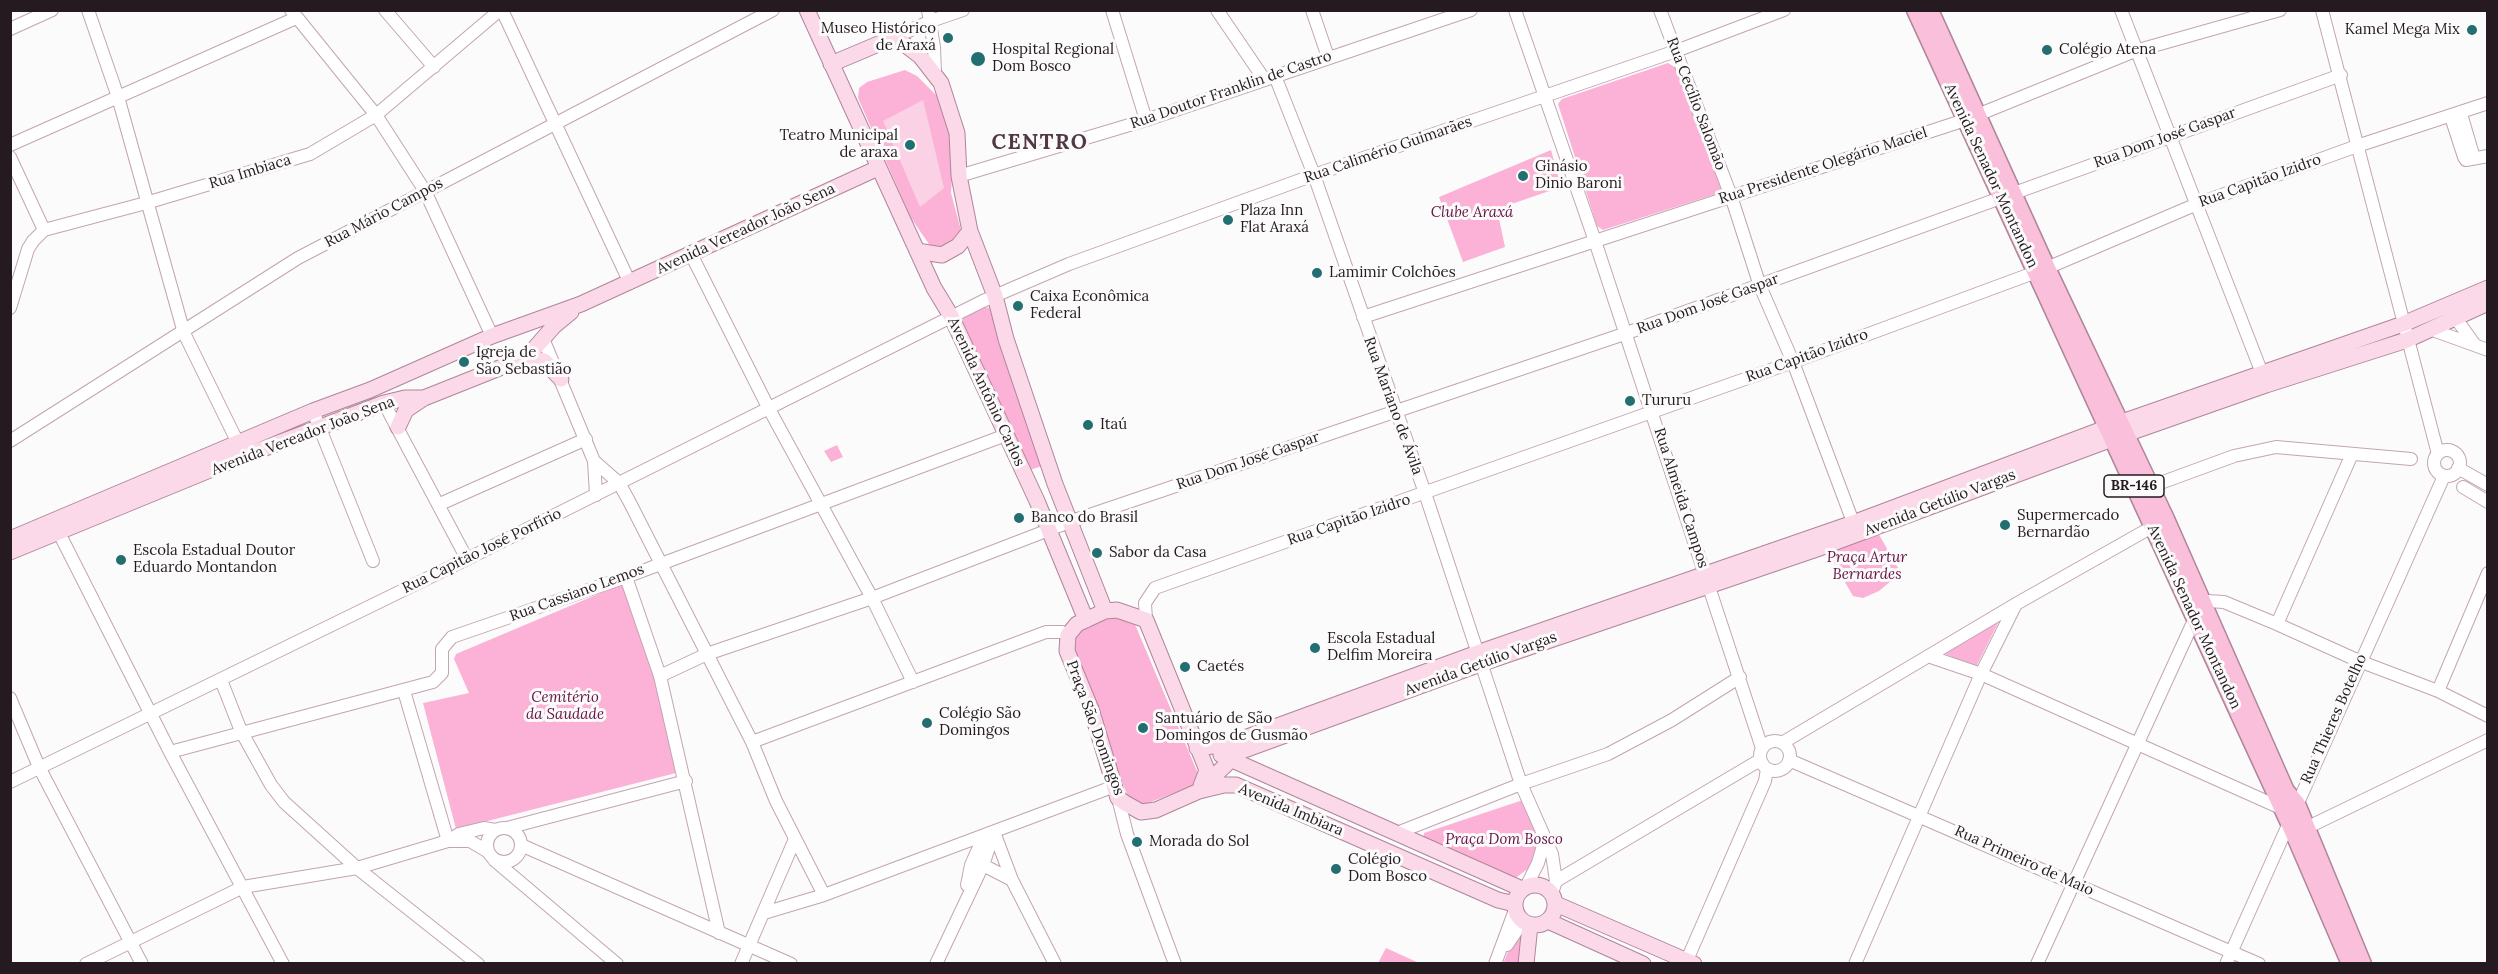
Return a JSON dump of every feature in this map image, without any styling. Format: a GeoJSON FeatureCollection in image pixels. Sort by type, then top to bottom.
{"type":"FeatureCollection","features":[{"type":"Feature","properties":{"kind":"highway","name":"Avenida Senador Montandon"},"geometry":{"type":"LineString","coordinates":[[1915,10],[1971,117],[2289,806]]}},
{"type":"Feature","properties":{"kind":"highway","name":"Avenida Senador Montandon"},"geometry":{"type":"LineString","coordinates":[[1930,10],[1971,117]]}},
{"type":"Feature","properties":{"kind":"highway","name":"Avenida Senador Montandon"},"geometry":{"type":"LineString","coordinates":[[2199,611],[2286,791],[2296,829],[2350,963]]}},
{"type":"Feature","properties":{"kind":"highway","name":"Avenida Senador Montandon"},"geometry":{"type":"LineString","coordinates":[[2296,829],[2363,963]]}},
{"type":"Feature","properties":{"kind":"main road","name":"Avenida Antônio Carlos"},"geometry":{"type":"LineString","coordinates":[[807,10],[916,251],[951,316],[1050,531],[1086,620]]}},
{"type":"Feature","properties":{"kind":"main road"},"geometry":{"type":"LineString","coordinates":[[831,64],[895,37],[921,56],[935,73]]}},
{"type":"Feature","properties":{"kind":"main road","name":"Avenida Antônio Carlos"},"geometry":{"type":"LineString","coordinates":[[935,73],[957,133],[959,176],[970,231],[995,296],[1006,339],[1055,484],[1072,521],[1105,611]]}},
{"type":"Feature","properties":{"kind":"main road","name":"Avenida Vereador João Sena"},"geometry":{"type":"LineString","coordinates":[[10,552],[55,527],[238,443],[312,411],[370,390],[408,371],[492,336],[581,304],[630,283],[878,168]]}},
{"type":"Feature","properties":{"kind":"main road"},"geometry":{"type":"LineString","coordinates":[[916,251],[942,255],[958,246],[970,231]]}},
{"type":"Feature","properties":{"kind":"main road","name":"Avenida Getúlio Vargas"},"geometry":{"type":"LineString","coordinates":[[2264,380],[2407,340],[2430,329],[2451,311],[2487,288]]}},
{"type":"Feature","properties":{"kind":"main road","name":"Avenida Getúlio Vargas"},"geometry":{"type":"LineString","coordinates":[[1203,748],[1481,658],[1855,528],[2115,432],[2264,380],[2403,324],[2487,303]]}},
{"type":"Feature","properties":{"kind":"main road","name":"Avenida Vereador João Sena"},"geometry":{"type":"LineString","coordinates":[[10,539],[55,527],[384,403],[405,398],[424,398],[527,357],[554,326],[581,304]]}},
{"type":"Feature","properties":{"kind":"main road"},"geometry":{"type":"LineString","coordinates":[[527,323],[534,327],[544,340]]}},
{"type":"Feature","properties":{"kind":"main road"},"geometry":{"type":"LineString","coordinates":[[527,357],[544,361],[561,379]]}},
{"type":"Feature","properties":{"kind":"main road"},"geometry":{"type":"LineString","coordinates":[[405,398],[399,386],[408,371]]}},
{"type":"Feature","properties":{"kind":"main road"},"geometry":{"type":"LineString","coordinates":[[398,427],[406,410],[424,398]]}},
{"type":"Feature","properties":{"kind":"main road"},"geometry":{"type":"LineString","coordinates":[[1068,635],[1077,624],[1105,611],[1117,610],[1146,620],[1190,727],[1203,748],[1207,770],[1199,791]]}},
{"type":"Feature","properties":{"kind":"main road","name":"Praça São Domingos"},"geometry":{"type":"LineString","coordinates":[[1068,635],[1067,651],[1091,709],[1116,792],[1141,812],[1156,810],[1199,791]]}},
{"type":"Feature","properties":{"kind":"main road","name":"Avenida Getúlio Vargas"},"geometry":{"type":"LineString","coordinates":[[1199,791],[1239,752],[1481,658]]}},
{"type":"Feature","properties":{"kind":"main road"},"geometry":{"type":"LineString","coordinates":[[1203,748],[1229,760]]}},
{"type":"Feature","properties":{"kind":"main road","name":"Avenida Imbiara"},"geometry":{"type":"LineString","coordinates":[[1229,760],[1524,888],[1538,884],[1555,893]]}},
{"type":"Feature","properties":{"kind":"main road","name":"Avenida Imbiara"},"geometry":{"type":"LineString","coordinates":[[1199,791],[1224,785],[1236,785],[1498,900],[1528,918],[1644,963]]}},
{"type":"Feature","properties":{"kind":"main road"},"geometry":{"type":"LineString","coordinates":[[1291,810],[1300,790]]}},
{"type":"Feature","properties":{"kind":"main road"},"geometry":{"type":"LineString","coordinates":[[1524,888],[1536,963]]}},
{"type":"Feature","properties":{"kind":"main road"},"geometry":{"type":"LineString","coordinates":[[1528,918],[1554,914],[1555,893],[1691,962]]}},
{"type":"Feature","properties":{"kind":"main road"},"geometry":{"type":"LineString","coordinates":[[1526,963],[1528,918]]}},
{"type":"Feature","properties":{"kind":"street"},"geometry":{"type":"LineString","coordinates":[[10,29],[52,10]]}},
{"type":"Feature","properties":{"kind":"street"},"geometry":{"type":"LineString","coordinates":[[88,10],[118,97],[184,333],[238,443]]}},
{"type":"Feature","properties":{"kind":"street"},"geometry":{"type":"LineString","coordinates":[[385,10],[434,67]]}},
{"type":"Feature","properties":{"kind":"street"},"geometry":{"type":"LineString","coordinates":[[501,10],[630,283]]}},
{"type":"Feature","properties":{"kind":"street","name":"Rua Imbiaca"},"geometry":{"type":"LineString","coordinates":[[44,230],[146,203],[310,154],[376,115],[501,10]]}},
{"type":"Feature","properties":{"kind":"street","name":"Rua Mário Campos"},"geometry":{"type":"LineString","coordinates":[[10,441],[184,333],[298,258],[772,10]]}},
{"type":"Feature","properties":{"kind":"street"},"geometry":{"type":"LineString","coordinates":[[895,37],[929,16],[963,10]]}},
{"type":"Feature","properties":{"kind":"street"},"geometry":{"type":"LineString","coordinates":[[1112,10],[1146,120]]}},
{"type":"Feature","properties":{"kind":"street","name":"Rua Mariano de Ávila"},"geometry":{"type":"LineString","coordinates":[[1217,10],[1270,78],[1314,175],[1394,411],[1425,493],[1521,784],[1552,854],[1555,893]]}},
{"type":"Feature","properties":{"kind":"street"},"geometry":{"type":"LineString","coordinates":[[1312,10],[1328,57]]}},
{"type":"Feature","properties":{"kind":"street","name":"Rua Doutor Franklin de Castro"},"geometry":{"type":"LineString","coordinates":[[959,176],[1146,120],[1471,10]]}},
{"type":"Feature","properties":{"kind":"street","name":"Rua Almeida Campos"},"geometry":{"type":"LineString","coordinates":[[1515,10],[1708,579],[1740,677],[1763,759]]}},
{"type":"Feature","properties":{"kind":"street","name":"Rua Cecílio Salomão"},"geometry":{"type":"LineString","coordinates":[[1660,10],[1731,196],[1760,286],[1793,362],[1855,528]]}},
{"type":"Feature","properties":{"kind":"street","name":"Rua Calimério Guimarães"},"geometry":{"type":"LineString","coordinates":[[951,316],[1069,264],[1314,175],[1544,98],[1784,10]]}},
{"type":"Feature","properties":{"kind":"street"},"geometry":{"type":"LineString","coordinates":[[2121,10],[2264,380]]}},
{"type":"Feature","properties":{"kind":"street","name":"Rua Presidente Olegário Maciel"},"geometry":{"type":"LineString","coordinates":[[1363,317],[1971,117],[2135,51],[2280,10]]}},
{"type":"Feature","properties":{"kind":"street"},"geometry":{"type":"LineString","coordinates":[[2322,10],[2341,75],[2357,146],[2438,454],[2434,466],[2438,473],[2444,476],[2452,475],[2458,468],[2459,460],[2455,454],[2447,451],[2438,454]]}},
{"type":"Feature","properties":{"kind":"street"},"geometry":{"type":"LineString","coordinates":[[10,145],[294,14],[376,115],[425,191],[492,336]]}},
{"type":"Feature","properties":{"kind":"street"},"geometry":{"type":"LineString","coordinates":[[929,16],[935,73]]}},
{"type":"Feature","properties":{"kind":"street","name":"Rua Dom José Gaspar"},"geometry":{"type":"LineString","coordinates":[[660,676],[707,654],[872,598],[1072,521],[1624,334],[2341,75]]}},
{"type":"Feature","properties":{"kind":"street","name":"Rua Capitão Izidro"},"geometry":{"type":"LineString","coordinates":[[1146,620],[1145,603],[1155,588],[1793,362],[2041,270],[2197,204],[2357,146],[2487,103]]}},
{"type":"Feature","properties":{"kind":"street"},"geometry":{"type":"LineString","coordinates":[[2456,115],[2466,160],[2487,156]]}},
{"type":"Feature","properties":{"kind":"street"},"geometry":{"type":"LineString","coordinates":[[10,157],[44,230],[28,249],[10,308]]}},
{"type":"Feature","properties":{"kind":"street"},"geometry":{"type":"LineString","coordinates":[[692,256],[768,407],[872,598],[913,682]]}},
{"type":"Feature","properties":{"kind":"street"},"geometry":{"type":"LineString","coordinates":[[2451,311],[2482,348]]}},
{"type":"Feature","properties":{"kind":"street","name":"Rua Capitão José Porfírio"},"geometry":{"type":"LineString","coordinates":[[10,782],[467,559],[951,316]]}},
{"type":"Feature","properties":{"kind":"street"},"geometry":{"type":"LineString","coordinates":[[2430,329],[2482,348]]}},
{"type":"Feature","properties":{"kind":"street"},"geometry":{"type":"LineString","coordinates":[[544,340],[594,461],[596,495]]}},
{"type":"Feature","properties":{"kind":"street"},"geometry":{"type":"LineString","coordinates":[[384,403],[440,504],[467,559]]}},
{"type":"Feature","properties":{"kind":"street"},"geometry":{"type":"LineString","coordinates":[[312,411],[373,561]]}},
{"type":"Feature","properties":{"kind":"street","name":"Rua Cassiano Lemos"},"geometry":{"type":"LineString","coordinates":[[170,752],[241,731],[404,691],[439,679],[442,673],[442,649],[452,637],[626,577],[1006,435]]}},
{"type":"Feature","properties":{"kind":"street"},"geometry":{"type":"LineString","coordinates":[[440,504],[586,439]]}},
{"type":"Feature","properties":{"kind":"street"},"geometry":{"type":"LineString","coordinates":[[2144,489],[2234,456],[2276,447],[2411,459]]}},
{"type":"Feature","properties":{"kind":"street"},"geometry":{"type":"LineString","coordinates":[[2277,624],[2352,454]]}},
{"type":"Feature","properties":{"kind":"street"},"geometry":{"type":"LineString","coordinates":[[594,461],[619,483],[661,562],[752,742],[795,839],[824,895]]}},
{"type":"Feature","properties":{"kind":"street"},"geometry":{"type":"LineString","coordinates":[[2458,468],[2487,484]]}},
{"type":"Feature","properties":{"kind":"street","name":"Rua Thieres Botelho"},"geometry":{"type":"LineString","coordinates":[[2289,806],[2444,476]]}},
{"type":"Feature","properties":{"kind":"street"},"geometry":{"type":"LineString","coordinates":[[2463,487],[2487,502]]}},
{"type":"Feature","properties":{"kind":"street"},"geometry":{"type":"LineString","coordinates":[[1691,962],[1765,781],[1763,759],[1769,742],[1782,743],[2016,604],[2159,523]]}},
{"type":"Feature","properties":{"kind":"street"},"geometry":{"type":"LineString","coordinates":[[55,527],[170,752],[283,963]]}},
{"type":"Feature","properties":{"kind":"street"},"geometry":{"type":"LineString","coordinates":[[2438,691],[2487,573]]}},
{"type":"Feature","properties":{"kind":"street"},"geometry":{"type":"LineString","coordinates":[[626,577],[660,676],[686,781],[719,933]]}},
{"type":"Feature","properties":{"kind":"street"},"geometry":{"type":"LineString","coordinates":[[2037,963],[2075,885],[2136,744],[2199,611],[2212,600],[2277,624],[2359,661],[2438,691],[2487,716]]}},
{"type":"Feature","properties":{"kind":"street"},"geometry":{"type":"LineString","coordinates":[[1855,963],[1982,674],[2016,604]]}},
{"type":"Feature","properties":{"kind":"street"},"geometry":{"type":"LineString","coordinates":[[752,742],[1046,632],[1062,632],[1068,635]]}},
{"type":"Feature","properties":{"kind":"street"},"geometry":{"type":"LineString","coordinates":[[1928,656],[1982,674],[2136,744],[2289,806]]}},
{"type":"Feature","properties":{"kind":"street"},"geometry":{"type":"LineString","coordinates":[[1397,833],[1521,784],[1608,754],[1638,740],[1740,677]]}},
{"type":"Feature","properties":{"kind":"street"},"geometry":{"type":"LineString","coordinates":[[221,680],[241,731],[284,802],[357,868],[478,963]]}},
{"type":"Feature","properties":{"kind":"street"},"geometry":{"type":"LineString","coordinates":[[404,691],[448,841]]}},
{"type":"Feature","properties":{"kind":"street"},"geometry":{"type":"LineString","coordinates":[[10,698],[39,767],[142,963]]}},
{"type":"Feature","properties":{"kind":"street"},"geometry":{"type":"LineString","coordinates":[[2228,957],[2296,829],[2487,740]]}},
{"type":"Feature","properties":{"kind":"street"},"geometry":{"type":"LineString","coordinates":[[1763,759],[1780,770],[1789,760],[1788,750],[1782,743]]}},
{"type":"Feature","properties":{"kind":"street"},"geometry":{"type":"LineString","coordinates":[[1555,893],[1763,759]]}},
{"type":"Feature","properties":{"kind":"street","name":"Rua Primeiro de Maio"},"geometry":{"type":"LineString","coordinates":[[1789,760],[1920,815],[2228,957],[2259,963]]}},
{"type":"Feature","properties":{"kind":"street"},"geometry":{"type":"LineString","coordinates":[[613,962],[491,855],[487,839],[501,829],[686,781]]}},
{"type":"Feature","properties":{"kind":"street"},"geometry":{"type":"LineString","coordinates":[[764,913],[824,895],[989,834],[1116,792],[1126,834],[1175,963]]}},
{"type":"Feature","properties":{"kind":"street"},"geometry":{"type":"LineString","coordinates":[[86,963],[243,887],[357,868],[484,828],[501,829],[517,834],[517,854],[522,884]]}},
{"type":"Feature","properties":{"kind":"street"},"geometry":{"type":"LineString","coordinates":[[936,963],[989,834]]}},
{"type":"Feature","properties":{"kind":"street"},"geometry":{"type":"LineString","coordinates":[[989,834],[1055,963]]}},
{"type":"Feature","properties":{"kind":"street"},"geometry":{"type":"LineString","coordinates":[[741,963],[795,839]]}},
{"type":"Feature","properties":{"kind":"street"},"geometry":{"type":"LineString","coordinates":[[1524,888],[1538,863],[1545,839]]}},
{"type":"Feature","properties":{"kind":"street"},"geometry":{"type":"LineString","coordinates":[[448,841],[470,841],[504,862],[517,854],[547,858],[791,963]]}},
{"type":"Feature","properties":{"kind":"street"},"geometry":{"type":"LineString","coordinates":[[951,849],[964,854],[977,865],[1012,880]]}},
{"type":"Feature","properties":{"kind":"street"},"geometry":{"type":"LineString","coordinates":[[1496,962],[1528,918]]}},
{"type":"Feature","properties":{"kind":"green space"},"geometry":{"type":"Polygon","coordinates":[[[1668,63],[1676,68],[1722,189],[1719,193],[1603,230],[1597,226],[1558,104],[1562,99],[1668,63]]]}},
{"type":"Feature","properties":{"kind":"green space"},"geometry":{"type":"Polygon","coordinates":[[[905,70],[917,76],[937,96],[947,113],[954,147],[951,193],[962,234],[958,242],[933,250],[911,218],[858,98],[859,88],[867,82],[905,70]]]}},
{"type":"Feature","properties":{"kind":"green space","name":"Clube Araxá"},"geometry":{"type":"Polygon","coordinates":[[[1551,150],[1561,187],[1497,209],[1505,247],[1463,262],[1439,197],[1551,150]]]}},
{"type":"Feature","properties":{"kind":"green space"},"geometry":{"type":"Polygon","coordinates":[[[979,306],[990,308],[1045,465],[1027,471],[956,323],[961,316],[979,306]]]}},
{"type":"Feature","properties":{"kind":"green space"},"geometry":{"type":"Polygon","coordinates":[[[837,445],[843,457],[831,462],[824,451],[837,445]]]}},
{"type":"Feature","properties":{"kind":"green space","name":"Praça Artur Bernardes"},"geometry":{"type":"Polygon","coordinates":[[[1877,531],[1898,568],[1897,576],[1879,591],[1863,598],[1853,596],[1827,551],[1877,531]]]}},
{"type":"Feature","properties":{"kind":"green space","name":"Cemitério da Saudade"},"geometry":{"type":"Polygon","coordinates":[[[622,584],[655,676],[676,773],[456,829],[423,703],[469,693],[454,659],[456,654],[622,584]]]}},
{"type":"Feature","properties":{"kind":"green space"},"geometry":{"type":"Polygon","coordinates":[[[1117,615],[1134,622],[1199,776],[1197,784],[1143,805],[1129,800],[1073,651],[1075,631],[1117,615]]]}},
{"type":"Feature","properties":{"kind":"green space"},"geometry":{"type":"Polygon","coordinates":[[[1999,621],[1976,667],[1943,653],[1999,621]]]}},
{"type":"Feature","properties":{"kind":"green space","name":"Praça Dom Bosco"},"geometry":{"type":"Polygon","coordinates":[[[1523,800],[1540,846],[1529,868],[1514,879],[1423,840],[1424,833],[1523,800]]]}},
{"type":"Feature","properties":{"kind":"green space"},"geometry":{"type":"Polygon","coordinates":[[[1522,933],[1521,963],[1503,964],[1509,949],[1522,933]]]}},
{"type":"Feature","properties":{"kind":"green space"},"geometry":{"type":"Polygon","coordinates":[[[1386,948],[1419,963],[1378,963],[1386,948]]]}},
{"type":"Feature","properties":{"kind":"shaded area"},"geometry":{"type":"Polygon","coordinates":[[[923,100],[944,188],[920,207],[883,121],[923,100]]]}},
{"type":"Feature","properties":{"kind":"place","name":"Kamel Mega Mix"},"geometry":{"type":"Point","coordinates":[2472,30]}},
{"type":"Feature","properties":{"kind":"place","name":"Museo Histórico de Araxá"},"geometry":{"type":"Point","coordinates":[948,38]}},
{"type":"Feature","properties":{"kind":"place","name":"Colégio Atena"},"geometry":{"type":"Point","coordinates":[2047,50]}},
{"type":"Feature","properties":{"kind":"place","name":"Hospital Regional Dom Bosco"},"geometry":{"type":"Point","coordinates":[978,59]}},
{"type":"Feature","properties":{"kind":"place","name":"Teatro Municipal de araxa"},"geometry":{"type":"Point","coordinates":[910,145]}},
{"type":"Feature","properties":{"kind":"place","name":"Ginásio Dinio Baroni"},"geometry":{"type":"Point","coordinates":[1523,176]}},
{"type":"Feature","properties":{"kind":"place","name":"Plaza Inn Flat Araxá"},"geometry":{"type":"Point","coordinates":[1228,220]}},
{"type":"Feature","properties":{"kind":"place","name":"Lamimir Colchões"},"geometry":{"type":"Point","coordinates":[1317,273]}},
{"type":"Feature","properties":{"kind":"place","name":"Caixa Econômica Federal"},"geometry":{"type":"Point","coordinates":[1018,306]}},
{"type":"Feature","properties":{"kind":"place","name":"Igreja de São Sebastião"},"geometry":{"type":"Point","coordinates":[464,362]}},
{"type":"Feature","properties":{"kind":"place","name":"Tururu"},"geometry":{"type":"Point","coordinates":[1630,401]}},
{"type":"Feature","properties":{"kind":"place","name":"Itaú"},"geometry":{"type":"Point","coordinates":[1088,425]}},
{"type":"Feature","properties":{"kind":"place","name":"Banco do Brasil"},"geometry":{"type":"Point","coordinates":[1019,518]}},
{"type":"Feature","properties":{"kind":"place","name":"Supermercado Bernardão"},"geometry":{"type":"Point","coordinates":[2005,525]}},
{"type":"Feature","properties":{"kind":"place","name":"Sabor da Casa"},"geometry":{"type":"Point","coordinates":[1097,553]}},
{"type":"Feature","properties":{"kind":"place","name":"Escola Estadual Doutor Eduardo Montandon"},"geometry":{"type":"Point","coordinates":[121,560]}},
{"type":"Feature","properties":{"kind":"place","name":"Escola Estadual Delfim Moreira"},"geometry":{"type":"Point","coordinates":[1315,648]}},
{"type":"Feature","properties":{"kind":"place","name":"Caetés"},"geometry":{"type":"Point","coordinates":[1185,667]}},
{"type":"Feature","properties":{"kind":"place","name":"Colégio São Domingos"},"geometry":{"type":"Point","coordinates":[927,723]}},
{"type":"Feature","properties":{"kind":"place","name":"Santuário de São Domingos de Gusmão"},"geometry":{"type":"Point","coordinates":[1143,728]}},
{"type":"Feature","properties":{"kind":"place","name":"Morada do Sol"},"geometry":{"type":"Point","coordinates":[1137,842]}},
{"type":"Feature","properties":{"kind":"place","name":"Colégio Dom Bosco"},"geometry":{"type":"Point","coordinates":[1336,869]}},
{"type":"Feature","properties":{"kind":"district","name":"CENTRO"},"geometry":{"type":"Point","coordinates":[1040,143]}}]}
